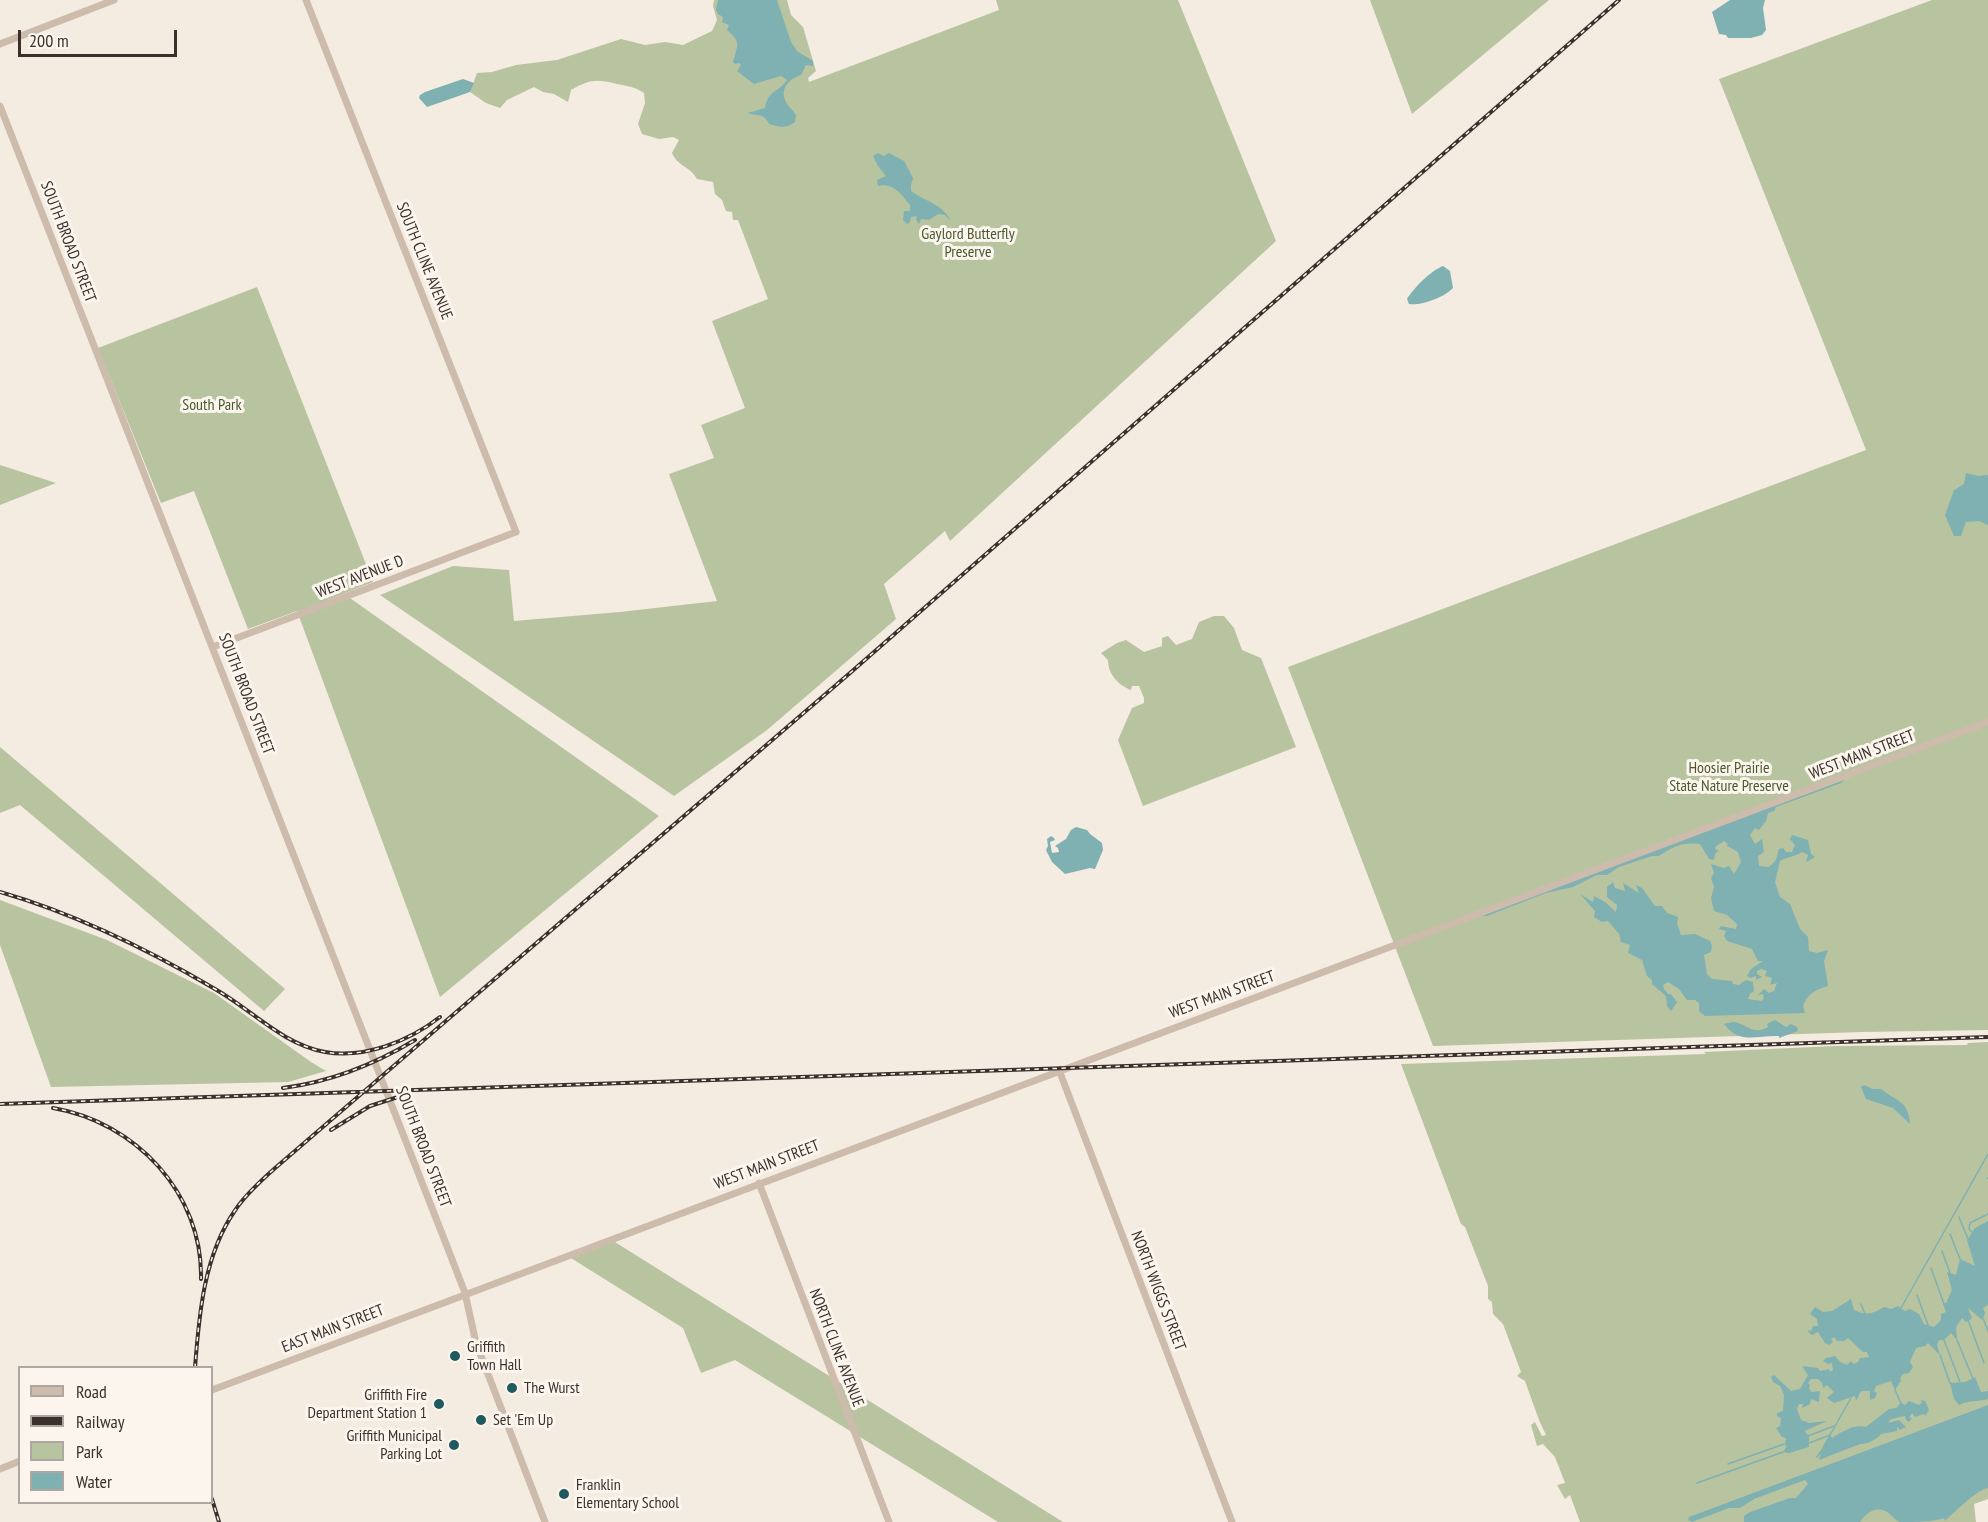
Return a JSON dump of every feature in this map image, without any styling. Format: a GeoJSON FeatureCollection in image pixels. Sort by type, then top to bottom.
{"type":"FeatureCollection","features":[{"type":"Feature","properties":{"kind":"street"},"geometry":{"type":"LineString","coordinates":[[0,44],[114,0]]}},
{"type":"Feature","properties":{"kind":"street","name":"SOUTH CLINE AVENUE"},"geometry":{"type":"LineString","coordinates":[[306,0],[516,532]]}},
{"type":"Feature","properties":{"kind":"street","name":"SOUTH BROAD STREET"},"geometry":{"type":"LineString","coordinates":[[0,106],[465,1293],[476,1342],[545,1522]]}},
{"type":"Feature","properties":{"kind":"street","name":"WEST AVENUE D"},"geometry":{"type":"LineString","coordinates":[[213,647],[516,532]]}},
{"type":"Feature","properties":{"kind":"street","name":"WEST MAIN STREET"},"geometry":{"type":"LineString","coordinates":[[465,1293],[1988,722]]}},
{"type":"Feature","properties":{"kind":"street","name":"NORTH WIGGS STREET"},"geometry":{"type":"LineString","coordinates":[[1059,1070],[1232,1522]]}},
{"type":"Feature","properties":{"kind":"street","name":"NORTH CLINE AVENUE"},"geometry":{"type":"LineString","coordinates":[[759,1183],[889,1522]]}},
{"type":"Feature","properties":{"kind":"street","name":"EAST MAIN STREET"},"geometry":{"type":"LineString","coordinates":[[213,1390],[465,1293]]}},
{"type":"Feature","properties":{"kind":"street"},"geometry":{"type":"LineString","coordinates":[[0,1469],[18,1462]]}},
{"type":"Feature","properties":{"kind":"green space","name":"Gaylord Butterfly Preserve"},"geometry":{"type":"Polygon","coordinates":[[[714,0],[787,0],[791,15],[803,27],[816,71],[808,78],[809,82],[999,10],[996,0],[1178,0],[1276,241],[950,541],[945,531],[884,584],[896,619],[767,730],[674,796],[380,595],[453,566],[509,570],[514,621],[717,601],[669,474],[714,458],[701,425],[745,408],[712,321],[768,299],[738,220],[733,220],[732,212],[726,211],[722,200],[715,194],[713,182],[697,179],[675,158],[672,153],[679,140],[673,137],[659,139],[642,134],[638,124],[645,103],[644,93],[638,89],[610,82],[593,81],[571,90],[568,102],[534,87],[507,100],[500,108],[486,103],[470,92],[477,73],[557,60],[621,39],[645,45],[665,42],[683,45],[712,31],[717,20],[713,6],[714,0]]]}},
{"type":"Feature","properties":{"kind":"green space"},"geometry":{"type":"Polygon","coordinates":[[[1370,0],[1549,0],[1412,114],[1370,0]]]}},
{"type":"Feature","properties":{"kind":"green space","name":"Hoosier Prairie State Nature Preserve"},"geometry":{"type":"Polygon","coordinates":[[[1932,0],[1988,0],[1988,1030],[1433,1046],[1288,667],[1866,450],[1719,79],[1932,0]]]}},
{"type":"Feature","properties":{"kind":"green space","name":"South Park"},"geometry":{"type":"Polygon","coordinates":[[[257,287],[373,582],[325,601],[347,596],[659,816],[440,997],[297,611],[248,629],[194,491],[161,503],[98,348],[257,287]]]}},
{"type":"Feature","properties":{"kind":"green space"},"geometry":{"type":"Polygon","coordinates":[[[0,465],[56,483],[0,505],[0,465]]]}},
{"type":"Feature","properties":{"kind":"green space"},"geometry":{"type":"Polygon","coordinates":[[[1214,616],[1224,616],[1234,628],[1242,650],[1261,658],[1296,747],[1143,806],[1118,740],[1132,708],[1144,703],[1144,698],[1139,686],[1132,686],[1131,690],[1118,682],[1110,670],[1108,660],[1101,653],[1126,640],[1144,652],[1162,646],[1162,638],[1168,636],[1176,645],[1192,639],[1199,622],[1214,616]]]}},
{"type":"Feature","properties":{"kind":"green space"},"geometry":{"type":"Polygon","coordinates":[[[0,747],[285,989],[264,1011],[20,805],[0,813],[0,747]]]}},
{"type":"Feature","properties":{"kind":"green space"},"geometry":{"type":"Polygon","coordinates":[[[0,900],[107,940],[214,993],[326,1071],[288,1082],[51,1087],[0,945],[0,900]]]}},
{"type":"Feature","properties":{"kind":"green space"},"geometry":{"type":"Polygon","coordinates":[[[1988,1042],[1988,1499],[1974,1504],[1976,1522],[1580,1522],[1570,1495],[1565,1499],[1557,1485],[1565,1483],[1555,1457],[1543,1444],[1537,1446],[1531,1425],[1535,1422],[1542,1436],[1546,1435],[1525,1381],[1517,1376],[1521,1372],[1503,1324],[1493,1314],[1492,1302],[1488,1299],[1488,1286],[1465,1227],[1461,1224],[1401,1064],[1706,1054],[1704,1052],[1835,1046],[1967,1045],[1968,1043],[1988,1042]]]}},
{"type":"Feature","properties":{"kind":"green space"},"geometry":{"type":"Polygon","coordinates":[[[610,1239],[1063,1522],[998,1522],[735,1360],[701,1373],[683,1328],[566,1255],[610,1239]]]}},
{"type":"Feature","properties":{"kind":"water"},"geometry":{"type":"Polygon","coordinates":[[[718,0],[777,0],[791,42],[797,51],[813,61],[813,66],[806,65],[801,75],[792,79],[784,89],[787,104],[796,115],[795,122],[782,127],[769,124],[763,116],[748,113],[765,108],[771,94],[787,80],[781,76],[754,84],[737,71],[741,65],[733,62],[737,44],[735,38],[727,30],[729,25],[722,22],[723,17],[716,10],[718,0]]]}},
{"type":"Feature","properties":{"kind":"water"},"geometry":{"type":"Polygon","coordinates":[[[1730,0],[1765,0],[1763,8],[1766,30],[1762,35],[1751,38],[1728,38],[1726,35],[1719,34],[1712,12],[1730,0]]]}},
{"type":"Feature","properties":{"kind":"water"},"geometry":{"type":"Polygon","coordinates":[[[463,79],[474,83],[470,92],[427,107],[419,98],[425,92],[463,79]]]}},
{"type":"Feature","properties":{"kind":"water"},"geometry":{"type":"Polygon","coordinates":[[[878,153],[884,156],[889,153],[904,161],[913,178],[911,191],[943,210],[951,221],[945,215],[938,214],[929,220],[921,219],[919,224],[917,216],[911,217],[907,224],[903,220],[904,211],[910,211],[910,205],[893,188],[878,186],[877,180],[886,176],[873,156],[878,153]]]}},
{"type":"Feature","properties":{"kind":"water"},"geometry":{"type":"Polygon","coordinates":[[[1443,266],[1450,271],[1453,288],[1432,300],[1420,304],[1409,304],[1407,299],[1418,285],[1443,266]]]}},
{"type":"Feature","properties":{"kind":"water"},"geometry":{"type":"Polygon","coordinates":[[[1966,473],[1978,476],[1988,475],[1988,525],[1979,521],[1966,522],[1961,536],[1954,536],[1945,515],[1954,490],[1964,484],[1966,473]]]}},
{"type":"Feature","properties":{"kind":"water"},"geometry":{"type":"Polygon","coordinates":[[[1844,780],[1776,807],[1774,811],[1768,813],[1766,821],[1759,830],[1755,828],[1750,835],[1755,844],[1762,839],[1764,852],[1758,856],[1759,866],[1769,867],[1776,860],[1779,849],[1783,848],[1786,852],[1792,852],[1795,845],[1790,839],[1792,835],[1808,840],[1811,854],[1815,857],[1806,862],[1808,855],[1802,852],[1780,861],[1775,882],[1780,897],[1790,904],[1800,929],[1808,937],[1809,951],[1817,953],[1828,950],[1824,961],[1828,986],[1810,995],[1803,1006],[1805,1013],[1705,1016],[1699,1011],[1699,1003],[1695,1000],[1687,1000],[1679,989],[1668,982],[1663,985],[1664,989],[1677,1002],[1671,1011],[1667,1006],[1666,996],[1652,984],[1652,980],[1647,976],[1642,960],[1628,953],[1630,945],[1621,942],[1619,934],[1608,921],[1602,922],[1594,917],[1595,911],[1580,894],[1593,902],[1594,896],[1616,912],[1617,905],[1607,897],[1607,887],[1613,882],[1615,888],[1625,891],[1623,883],[1639,893],[1636,885],[1642,888],[1655,906],[1662,906],[1667,913],[1678,917],[1677,924],[1681,935],[1695,934],[1710,941],[1711,952],[1704,955],[1707,974],[1712,979],[1732,981],[1733,984],[1739,985],[1746,980],[1753,982],[1754,991],[1748,999],[1762,1001],[1763,994],[1758,995],[1764,989],[1769,993],[1774,991],[1777,983],[1770,985],[1772,978],[1765,976],[1767,971],[1761,969],[1757,971],[1757,974],[1762,977],[1756,980],[1756,976],[1751,978],[1747,976],[1751,969],[1763,961],[1758,961],[1752,949],[1727,941],[1724,936],[1726,931],[1719,929],[1721,926],[1736,929],[1737,924],[1727,915],[1714,911],[1711,898],[1714,887],[1711,878],[1714,873],[1711,864],[1724,868],[1729,866],[1734,874],[1741,862],[1738,852],[1727,846],[1728,844],[1724,841],[1715,847],[1719,850],[1714,860],[1709,859],[1700,844],[1682,845],[1659,856],[1652,856],[1619,867],[1607,875],[1597,875],[1573,887],[1546,893],[1487,916],[1479,916],[1844,780]]]}},
{"type":"Feature","properties":{"kind":"water"},"geometry":{"type":"Polygon","coordinates":[[[1076,827],[1087,830],[1102,843],[1103,850],[1095,869],[1090,868],[1065,874],[1052,862],[1046,850],[1047,839],[1051,836],[1055,840],[1050,842],[1052,853],[1059,852],[1055,846],[1066,839],[1071,830],[1076,827]]]}},
{"type":"Feature","properties":{"kind":"water"},"geometry":{"type":"Polygon","coordinates":[[[1775,1020],[1786,1027],[1791,1024],[1797,1027],[1798,1031],[1779,1038],[1779,1036],[1749,1038],[1736,1035],[1724,1024],[1734,1022],[1758,1030],[1768,1027],[1767,1024],[1775,1020]]]}},
{"type":"Feature","properties":{"kind":"water"},"geometry":{"type":"Polygon","coordinates":[[[1864,1085],[1873,1089],[1881,1089],[1901,1102],[1907,1110],[1910,1124],[1893,1108],[1866,1099],[1861,1087],[1864,1085]]]}},
{"type":"Feature","properties":{"kind":"water"},"geometry":{"type":"Polygon","coordinates":[[[1988,1221],[1988,1305],[1983,1308],[1985,1313],[1982,1320],[1968,1308],[1972,1318],[1966,1322],[1962,1318],[1956,1327],[1957,1340],[1951,1333],[1944,1340],[1939,1340],[1937,1345],[1940,1355],[1928,1343],[1916,1348],[1910,1362],[1913,1367],[1909,1373],[1903,1374],[1895,1390],[1891,1381],[1876,1386],[1875,1398],[1870,1400],[1870,1391],[1861,1391],[1856,1401],[1855,1396],[1834,1403],[1827,1398],[1834,1392],[1827,1385],[1823,1388],[1818,1379],[1811,1379],[1808,1383],[1809,1388],[1811,1392],[1820,1391],[1819,1402],[1811,1399],[1810,1404],[1802,1408],[1803,1404],[1799,1404],[1797,1409],[1801,1420],[1809,1423],[1827,1421],[1805,1431],[1809,1437],[1809,1447],[1789,1453],[1783,1452],[1787,1446],[1785,1446],[1786,1438],[1782,1437],[1776,1428],[1780,1426],[1781,1418],[1777,1416],[1777,1413],[1783,1411],[1784,1395],[1780,1386],[1773,1382],[1771,1377],[1774,1375],[1791,1391],[1800,1389],[1808,1375],[1802,1366],[1818,1368],[1820,1371],[1829,1369],[1830,1372],[1833,1370],[1832,1363],[1828,1364],[1823,1361],[1826,1358],[1835,1356],[1847,1365],[1851,1361],[1854,1364],[1860,1358],[1869,1357],[1867,1352],[1863,1352],[1848,1338],[1844,1341],[1837,1341],[1834,1337],[1831,1339],[1833,1342],[1829,1345],[1818,1332],[1812,1335],[1809,1333],[1808,1330],[1811,1331],[1813,1326],[1818,1326],[1817,1319],[1810,1314],[1815,1307],[1823,1312],[1832,1311],[1851,1299],[1854,1310],[1866,1314],[1884,1307],[1891,1309],[1898,1306],[1905,1311],[1910,1309],[1919,1314],[1924,1324],[1934,1327],[1941,1320],[1941,1314],[1946,1312],[1943,1304],[1946,1303],[1952,1290],[1947,1272],[1956,1275],[1960,1259],[1975,1266],[1967,1240],[1975,1228],[1988,1221]]]}},
{"type":"Feature","properties":{"kind":"water"},"geometry":{"type":"Polygon","coordinates":[[[1975,1377],[1981,1392],[1988,1391],[1988,1399],[1959,1405],[1954,1399],[1950,1383],[1965,1382],[1975,1377]]]}},
{"type":"Feature","properties":{"kind":"water"},"geometry":{"type":"Polygon","coordinates":[[[1921,1400],[1925,1401],[1929,1410],[1925,1416],[1924,1414],[1915,1417],[1912,1413],[1909,1422],[1905,1416],[1891,1419],[1888,1423],[1899,1420],[1906,1427],[1900,1430],[1897,1427],[1897,1431],[1881,1434],[1868,1443],[1819,1460],[1830,1435],[1832,1438],[1853,1428],[1866,1427],[1889,1409],[1896,1408],[1901,1403],[1905,1405],[1909,1401],[1919,1405],[1922,1403],[1921,1400]]]}},
{"type":"Feature","properties":{"kind":"water"},"geometry":{"type":"Polygon","coordinates":[[[1988,1405],[1988,1488],[1972,1497],[1945,1521],[1944,1518],[1900,1522],[1887,1512],[1878,1509],[1867,1514],[1860,1522],[1744,1522],[1744,1516],[1750,1512],[1796,1498],[1808,1484],[1805,1480],[1754,1499],[1740,1508],[1729,1508],[1692,1522],[1688,1520],[1689,1517],[1988,1405]]]}},
{"type":"Feature","properties":{"kind":"waterway"},"geometry":{"type":"LineString","coordinates":[[1901,1308],[1988,1154]]}},
{"type":"Feature","properties":{"kind":"waterway"},"geometry":{"type":"LineString","coordinates":[[1972,1232],[1969,1229],[1970,1223],[1988,1214]]}},
{"type":"Feature","properties":{"kind":"waterway"},"geometry":{"type":"LineString","coordinates":[[1959,1217],[1968,1239]]}},
{"type":"Feature","properties":{"kind":"waterway"},"geometry":{"type":"LineString","coordinates":[[1950,1234],[1960,1259]]}},
{"type":"Feature","properties":{"kind":"waterway"},"geometry":{"type":"LineString","coordinates":[[1942,1251],[1950,1273]]}},
{"type":"Feature","properties":{"kind":"waterway"},"geometry":{"type":"LineString","coordinates":[[1931,1268],[1944,1304]]}},
{"type":"Feature","properties":{"kind":"waterway"},"geometry":{"type":"LineString","coordinates":[[1917,1295],[1928,1325]]}},
{"type":"Feature","properties":{"kind":"waterway"},"geometry":{"type":"LineString","coordinates":[[1861,1304],[1865,1314]]}},
{"type":"Feature","properties":{"kind":"waterway"},"geometry":{"type":"LineString","coordinates":[[1983,1318],[1988,1331]]}},
{"type":"Feature","properties":{"kind":"waterway"},"geometry":{"type":"LineString","coordinates":[[1968,1320],[1984,1363]]}},
{"type":"Feature","properties":{"kind":"waterway"},"geometry":{"type":"LineString","coordinates":[[1944,1340],[1960,1382]]}},
{"type":"Feature","properties":{"kind":"waterway"},"geometry":{"type":"LineString","coordinates":[[1957,1340],[1973,1379]]}},
{"type":"Feature","properties":{"kind":"waterway"},"geometry":{"type":"LineString","coordinates":[[1940,1355],[1950,1383]]}},
{"type":"Feature","properties":{"kind":"waterway"},"geometry":{"type":"LineString","coordinates":[[1895,1390],[1901,1403]]}},
{"type":"Feature","properties":{"kind":"waterway"},"geometry":{"type":"LineString","coordinates":[[1809,1443],[1830,1435],[1851,1398]]}},
{"type":"Feature","properties":{"kind":"waterway"},"geometry":{"type":"LineString","coordinates":[[1808,1436],[1834,1426]]}},
{"type":"Feature","properties":{"kind":"waterway"},"geometry":{"type":"LineString","coordinates":[[1728,1464],[1784,1444]]}},
{"type":"Feature","properties":{"kind":"waterway"},"geometry":{"type":"LineString","coordinates":[[1817,1457],[1824,1447]]}},
{"type":"Feature","properties":{"kind":"waterway"},"geometry":{"type":"LineString","coordinates":[[1697,1483],[1783,1452]]}},
{"type":"Feature","properties":{"kind":"railway"},"geometry":{"type":"LineString","coordinates":[[195,1366],[201,1306],[210,1265],[225,1227],[244,1198],[259,1183],[850,673],[1619,0]]}},
{"type":"Feature","properties":{"kind":"railway"},"geometry":{"type":"LineString","coordinates":[[0,892],[83,922],[163,960],[229,997],[281,1034],[309,1048],[340,1053],[371,1050],[415,1034],[440,1017]]}},
{"type":"Feature","properties":{"kind":"railway"},"geometry":{"type":"LineString","coordinates":[[0,1104],[1988,1037]]}},
{"type":"Feature","properties":{"kind":"railway"},"geometry":{"type":"LineString","coordinates":[[283,1088],[352,1071],[415,1040]]}},
{"type":"Feature","properties":{"kind":"railway"},"geometry":{"type":"LineString","coordinates":[[331,1130],[370,1106],[401,1096]]}},
{"type":"Feature","properties":{"kind":"railway"},"geometry":{"type":"LineString","coordinates":[[53,1108],[83,1116],[111,1129],[136,1146],[158,1166],[177,1191],[190,1218],[199,1248],[201,1279]]}},
{"type":"Feature","properties":{"kind":"railway"},"geometry":{"type":"LineString","coordinates":[[213,1502],[219,1522]]}},
{"type":"Feature","properties":{"kind":"place","name":"Griffith Town Hall"},"geometry":{"type":"Point","coordinates":[455,1356]}},
{"type":"Feature","properties":{"kind":"place","name":"The Wurst"},"geometry":{"type":"Point","coordinates":[512,1388]}},
{"type":"Feature","properties":{"kind":"place","name":"Griffith Fire Department Station 1"},"geometry":{"type":"Point","coordinates":[439,1404]}},
{"type":"Feature","properties":{"kind":"place","name":"Set 'Em Up"},"geometry":{"type":"Point","coordinates":[481,1420]}},
{"type":"Feature","properties":{"kind":"place","name":"Griffith Municipal Parking Lot"},"geometry":{"type":"Point","coordinates":[454,1445]}},
{"type":"Feature","properties":{"kind":"place","name":"Franklin Elementary School"},"geometry":{"type":"Point","coordinates":[564,1494]}}]}
